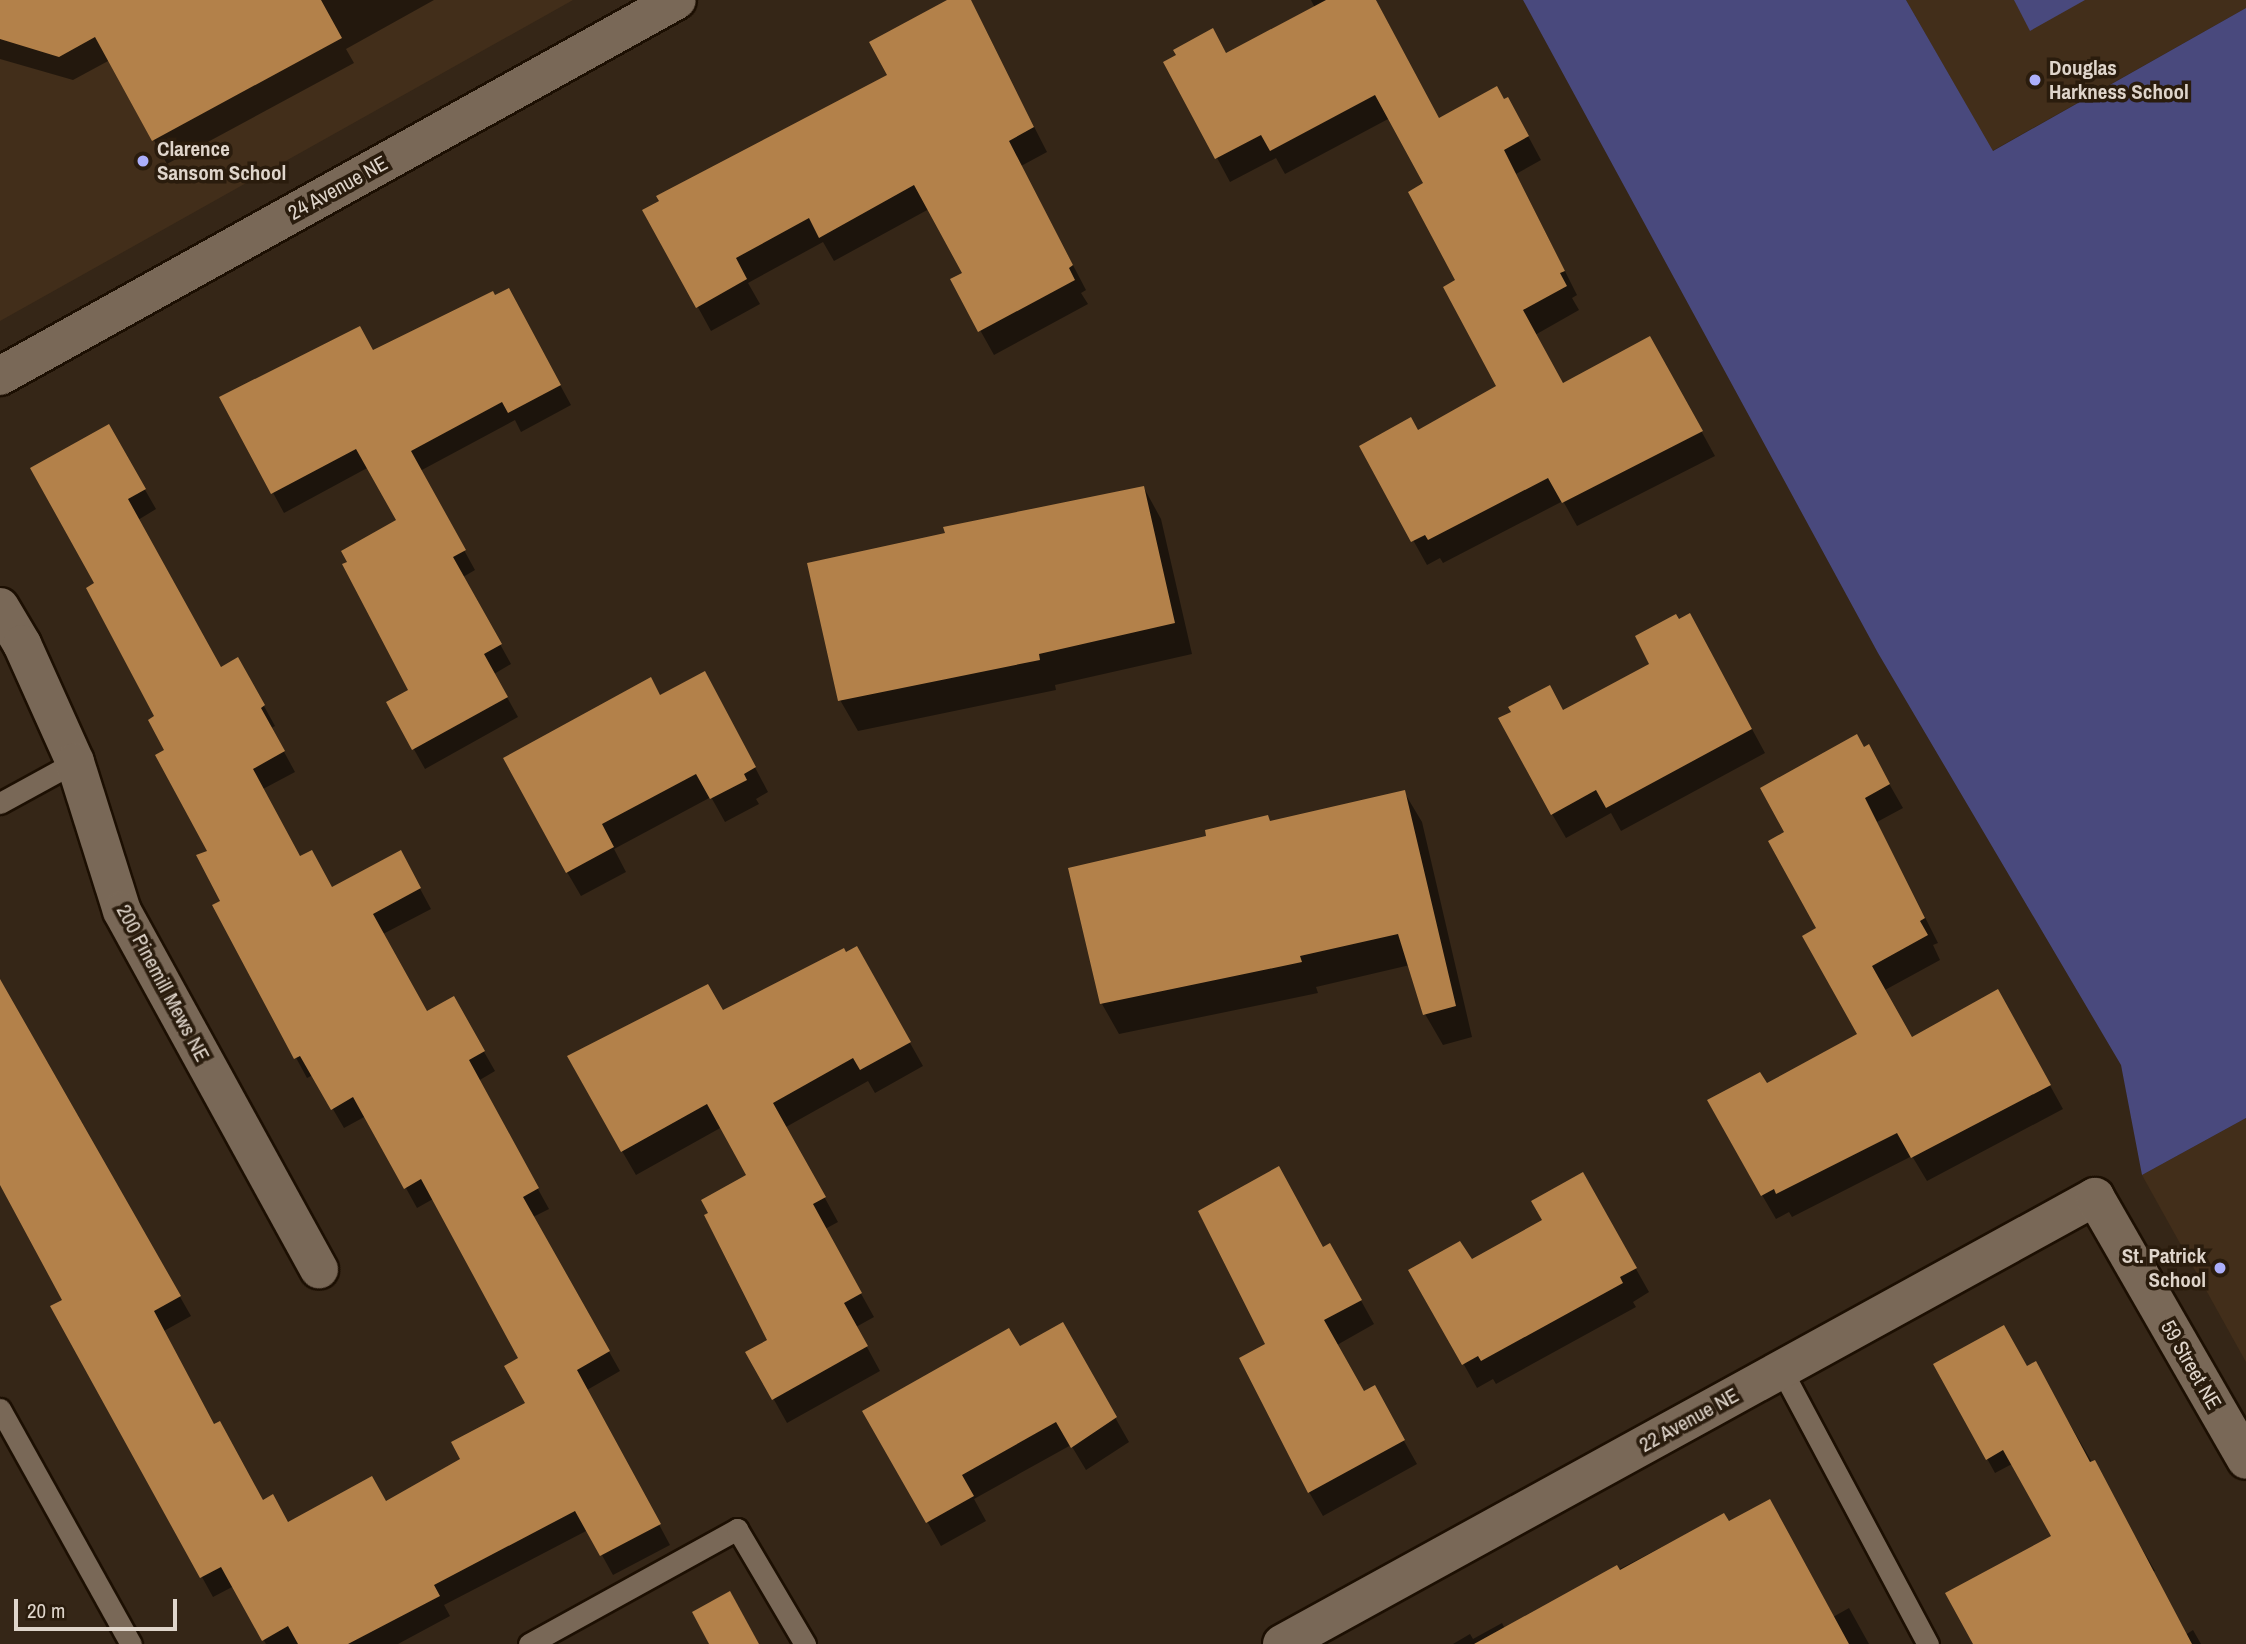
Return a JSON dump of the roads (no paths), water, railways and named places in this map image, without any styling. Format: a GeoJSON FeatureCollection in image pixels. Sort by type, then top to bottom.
{"type":"FeatureCollection","features":[{"type":"Feature","properties":{"kind":"street","name":"24 Avenue NE"},"geometry":{"type":"LineString","coordinates":[[0,376],[677,0]]}},
{"type":"Feature","properties":{"kind":"street","name":"200 Pinemill Mews NE"},"geometry":{"type":"LineString","coordinates":[[0,607],[22,644],[75,762],[122,911],[319,1270]]}},
{"type":"Feature","properties":{"kind":"street","name":"22 Avenue NE"},"geometry":{"type":"LineString","coordinates":[[1282,1644],[2095,1197]]}},
{"type":"Feature","properties":{"kind":"street","name":"59 Street NE"},"geometry":{"type":"LineString","coordinates":[[2095,1197],[2246,1460]]}},
{"type":"Feature","properties":{"kind":"lane"},"geometry":{"type":"LineString","coordinates":[[0,803],[75,762]]}},
{"type":"Feature","properties":{"kind":"lane"},"geometry":{"type":"LineString","coordinates":[[1782,1369],[1928,1644]]}},
{"type":"Feature","properties":{"kind":"lane"},"geometry":{"type":"LineString","coordinates":[[0,1409],[131,1644]]}},
{"type":"Feature","properties":{"kind":"lane"},"geometry":{"type":"LineString","coordinates":[[528,1644],[737,1529],[804,1644]]}},
{"type":"Feature","properties":{"kind":"place","name":"Douglas Harkness School"},"geometry":{"type":"Point","coordinates":[2035,80]}},
{"type":"Feature","properties":{"kind":"place","name":"Clarence Sansom School"},"geometry":{"type":"Point","coordinates":[143,161]}},
{"type":"Feature","properties":{"kind":"place","name":"St. Patrick School"},"geometry":{"type":"Point","coordinates":[2220,1268]}}]}
